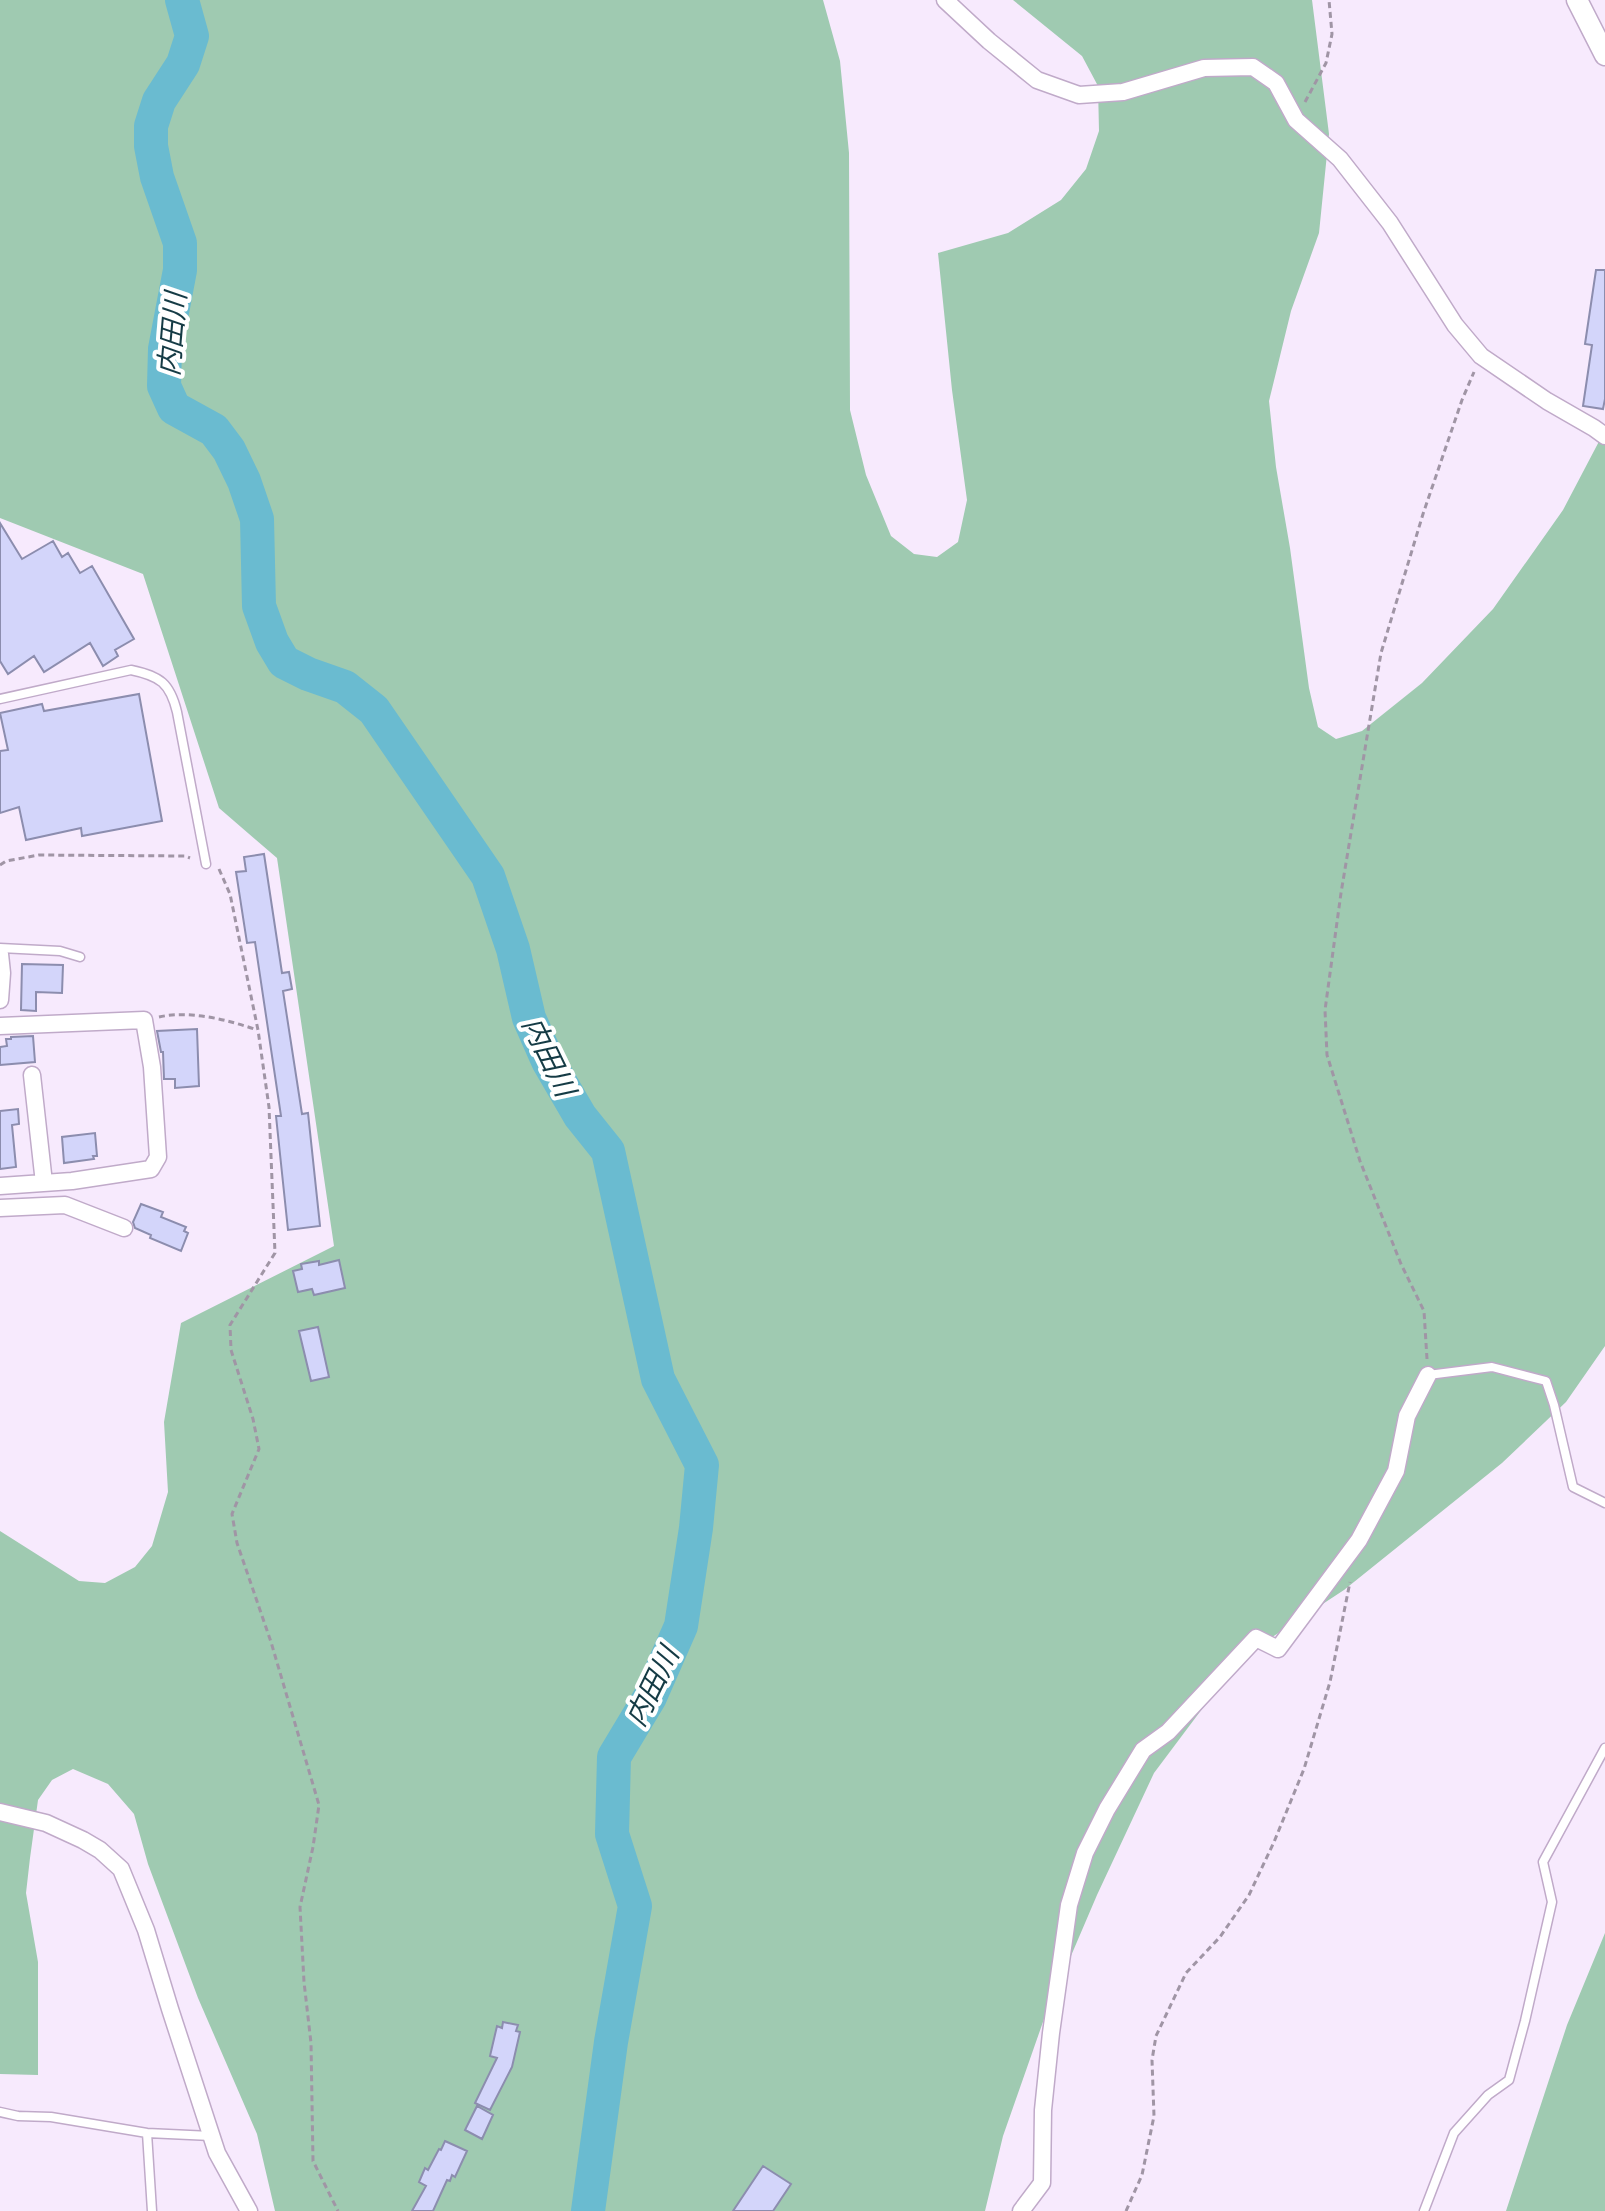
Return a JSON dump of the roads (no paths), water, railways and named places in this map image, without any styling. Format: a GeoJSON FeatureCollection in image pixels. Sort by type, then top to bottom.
{"type":"FeatureCollection","features":[{"type":"Feature","properties":{"kind":"street"},"geometry":{"type":"LineString","coordinates":[[945,0],[1037,80],[1079,95],[1123,92],[1204,68],[1253,67],[1276,83],[1296,120],[1340,159],[1390,223],[1455,325],[1481,356],[1605,436]]}},
{"type":"Feature","properties":{"kind":"street"},"geometry":{"type":"LineString","coordinates":[[1577,0],[1605,55]]}},
{"type":"Feature","properties":{"kind":"street"},"geometry":{"type":"LineString","coordinates":[[0,958],[0,1000]]}},
{"type":"Feature","properties":{"kind":"street"},"geometry":{"type":"LineString","coordinates":[[0,1026],[144,1020],[152,1067],[158,1157],[151,1169],[0,1186]]}},
{"type":"Feature","properties":{"kind":"street"},"geometry":{"type":"LineString","coordinates":[[32,1075],[44,1183]]}},
{"type":"Feature","properties":{"kind":"street"},"geometry":{"type":"LineString","coordinates":[[0,1208],[65,1205],[124,1228]]}},
{"type":"Feature","properties":{"kind":"street"},"geometry":{"type":"LineString","coordinates":[[1021,2211],[1042,2183],[1043,2110],[1051,2033],[1069,1905],[1085,1853],[1107,1809],[1143,1750],[1168,1732],[1256,1638],[1278,1649],[1359,1540],[1396,1471],[1407,1416],[1428,1375]]}},
{"type":"Feature","properties":{"kind":"street"},"geometry":{"type":"LineString","coordinates":[[0,1812],[46,1823],[83,1840],[121,1869],[146,1930],[217,2153],[249,2211]]}},
{"type":"Feature","properties":{"kind":"lane"},"geometry":{"type":"LineString","coordinates":[[0,699],[131,670],[144,672],[164,683],[172,693],[177,712],[206,864]]}},
{"type":"Feature","properties":{"kind":"lane"},"geometry":{"type":"LineString","coordinates":[[0,958],[60,951],[80,957]]}},
{"type":"Feature","properties":{"kind":"lane"},"geometry":{"type":"LineString","coordinates":[[1428,1375],[1492,1367],[1546,1381],[1573,1487],[1605,1503]]}},
{"type":"Feature","properties":{"kind":"lane"},"geometry":{"type":"LineString","coordinates":[[1424,2211],[1454,2133],[1488,2095],[1509,2080],[1552,1902],[1543,1862],[1605,1748]]}},
{"type":"Feature","properties":{"kind":"lane"},"geometry":{"type":"LineString","coordinates":[[0,2112],[147,2133],[212,2137]]}},
{"type":"Feature","properties":{"kind":"lane"},"geometry":{"type":"LineString","coordinates":[[147,2133],[152,2211]]}},
{"type":"Feature","properties":{"kind":"waterway","name":"内田川"},"geometry":{"type":"LineString","coordinates":[[182,0],[192,36],[183,64],[159,101],[151,126],[157,177],[180,243],[180,270],[165,349],[164,386],[174,408],[214,430],[229,450],[244,481],[257,519],[259,606],[272,642],[284,662],[345,687],[374,710],[488,876],[513,949],[529,1018],[548,1061],[580,1116],[608,1151],[658,1379],[702,1465],[681,1626],[650,1697],[614,1757],[612,1834],[635,1906],[611,2042],[588,2211]]}}]}
